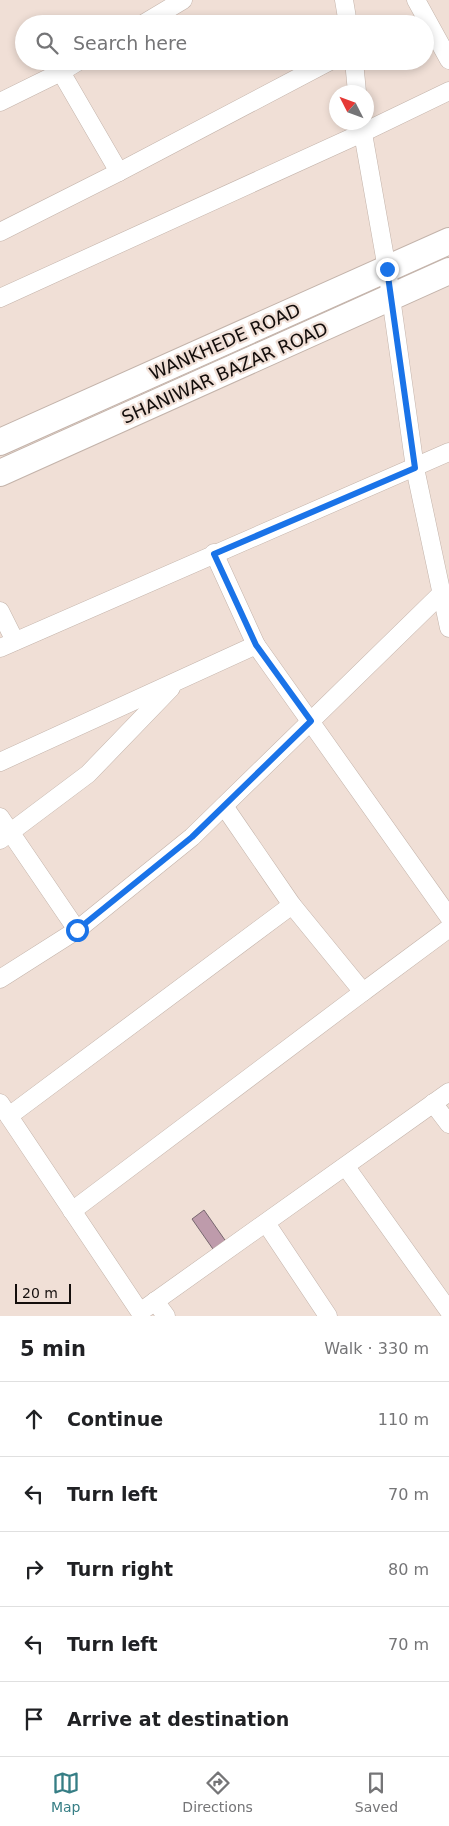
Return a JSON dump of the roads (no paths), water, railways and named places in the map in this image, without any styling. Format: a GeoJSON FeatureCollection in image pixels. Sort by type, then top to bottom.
{"type":"FeatureCollection","features":[{"type":"Feature","properties":{"kind":"main road","name":"WANKHEDE ROAD"},"geometry":{"type":"LineString","coordinates":[[0,442],[449,241]]}},
{"type":"Feature","properties":{"kind":"main road","name":"SHANIWAR BAZAR ROAD"},"geometry":{"type":"LineString","coordinates":[[0,473],[449,271]]}},
{"type":"Feature","properties":{"kind":"street"},"geometry":{"type":"LineString","coordinates":[[158,15],[183,0]]}},
{"type":"Feature","properties":{"kind":"street"},"geometry":{"type":"LineString","coordinates":[[344,0],[346,15]]}},
{"type":"Feature","properties":{"kind":"street"},"geometry":{"type":"LineString","coordinates":[[416,0],[424,15]]}},
{"type":"Feature","properties":{"kind":"street"},"geometry":{"type":"LineString","coordinates":[[434,33],[449,60]]}},
{"type":"Feature","properties":{"kind":"street"},"geometry":{"type":"LineString","coordinates":[[0,102],[64,70]]}},
{"type":"Feature","properties":{"kind":"street"},"geometry":{"type":"LineString","coordinates":[[0,232],[313,70]]}},
{"type":"Feature","properties":{"kind":"street"},"geometry":{"type":"LineString","coordinates":[[355,70],[356,85]]}},
{"type":"Feature","properties":{"kind":"street"},"geometry":{"type":"LineString","coordinates":[[61,72],[119,172]]}},
{"type":"Feature","properties":{"kind":"street"},"geometry":{"type":"LineString","coordinates":[[374,123],[449,91]]}},
{"type":"Feature","properties":{"kind":"street"},"geometry":{"type":"LineString","coordinates":[[0,298],[357,130]]}},
{"type":"Feature","properties":{"kind":"street"},"geometry":{"type":"LineString","coordinates":[[361,130],[387,269],[415,468],[443,566],[442,593],[449,628]]}},
{"type":"Feature","properties":{"kind":"street"},"geometry":{"type":"LineString","coordinates":[[0,611],[7,644],[449,452]]}},
{"type":"Feature","properties":{"kind":"street"},"geometry":{"type":"LineString","coordinates":[[72,1211],[449,926],[311,721],[256,645],[214,554]]}},
{"type":"Feature","properties":{"kind":"street"},"geometry":{"type":"LineString","coordinates":[[0,979],[77,930],[192,837],[442,593]]}},
{"type":"Feature","properties":{"kind":"street"},"geometry":{"type":"LineString","coordinates":[[0,762],[256,645]]}},
{"type":"Feature","properties":{"kind":"street"},"geometry":{"type":"LineString","coordinates":[[5,836],[88,774],[178,681]]}},
{"type":"Feature","properties":{"kind":"street"},"geometry":{"type":"LineString","coordinates":[[224,806],[292,905],[364,992]]}},
{"type":"Feature","properties":{"kind":"street"},"geometry":{"type":"LineString","coordinates":[[0,817],[5,836],[77,930]]}},
{"type":"Feature","properties":{"kind":"street"},"geometry":{"type":"LineString","coordinates":[[292,905],[4,1110],[138,1314],[449,1092]]}},
{"type":"Feature","properties":{"kind":"street"},"geometry":{"type":"LineString","coordinates":[[434,1103],[449,1124]]}},
{"type":"Feature","properties":{"kind":"street"},"geometry":{"type":"LineString","coordinates":[[346,1167],[449,1311]]}},
{"type":"Feature","properties":{"kind":"street"},"geometry":{"type":"LineString","coordinates":[[266,1223],[328,1316]]}},
{"type":"Feature","properties":{"kind":"street"},"geometry":{"type":"LineString","coordinates":[[156,1301],[166,1316]]}}]}
